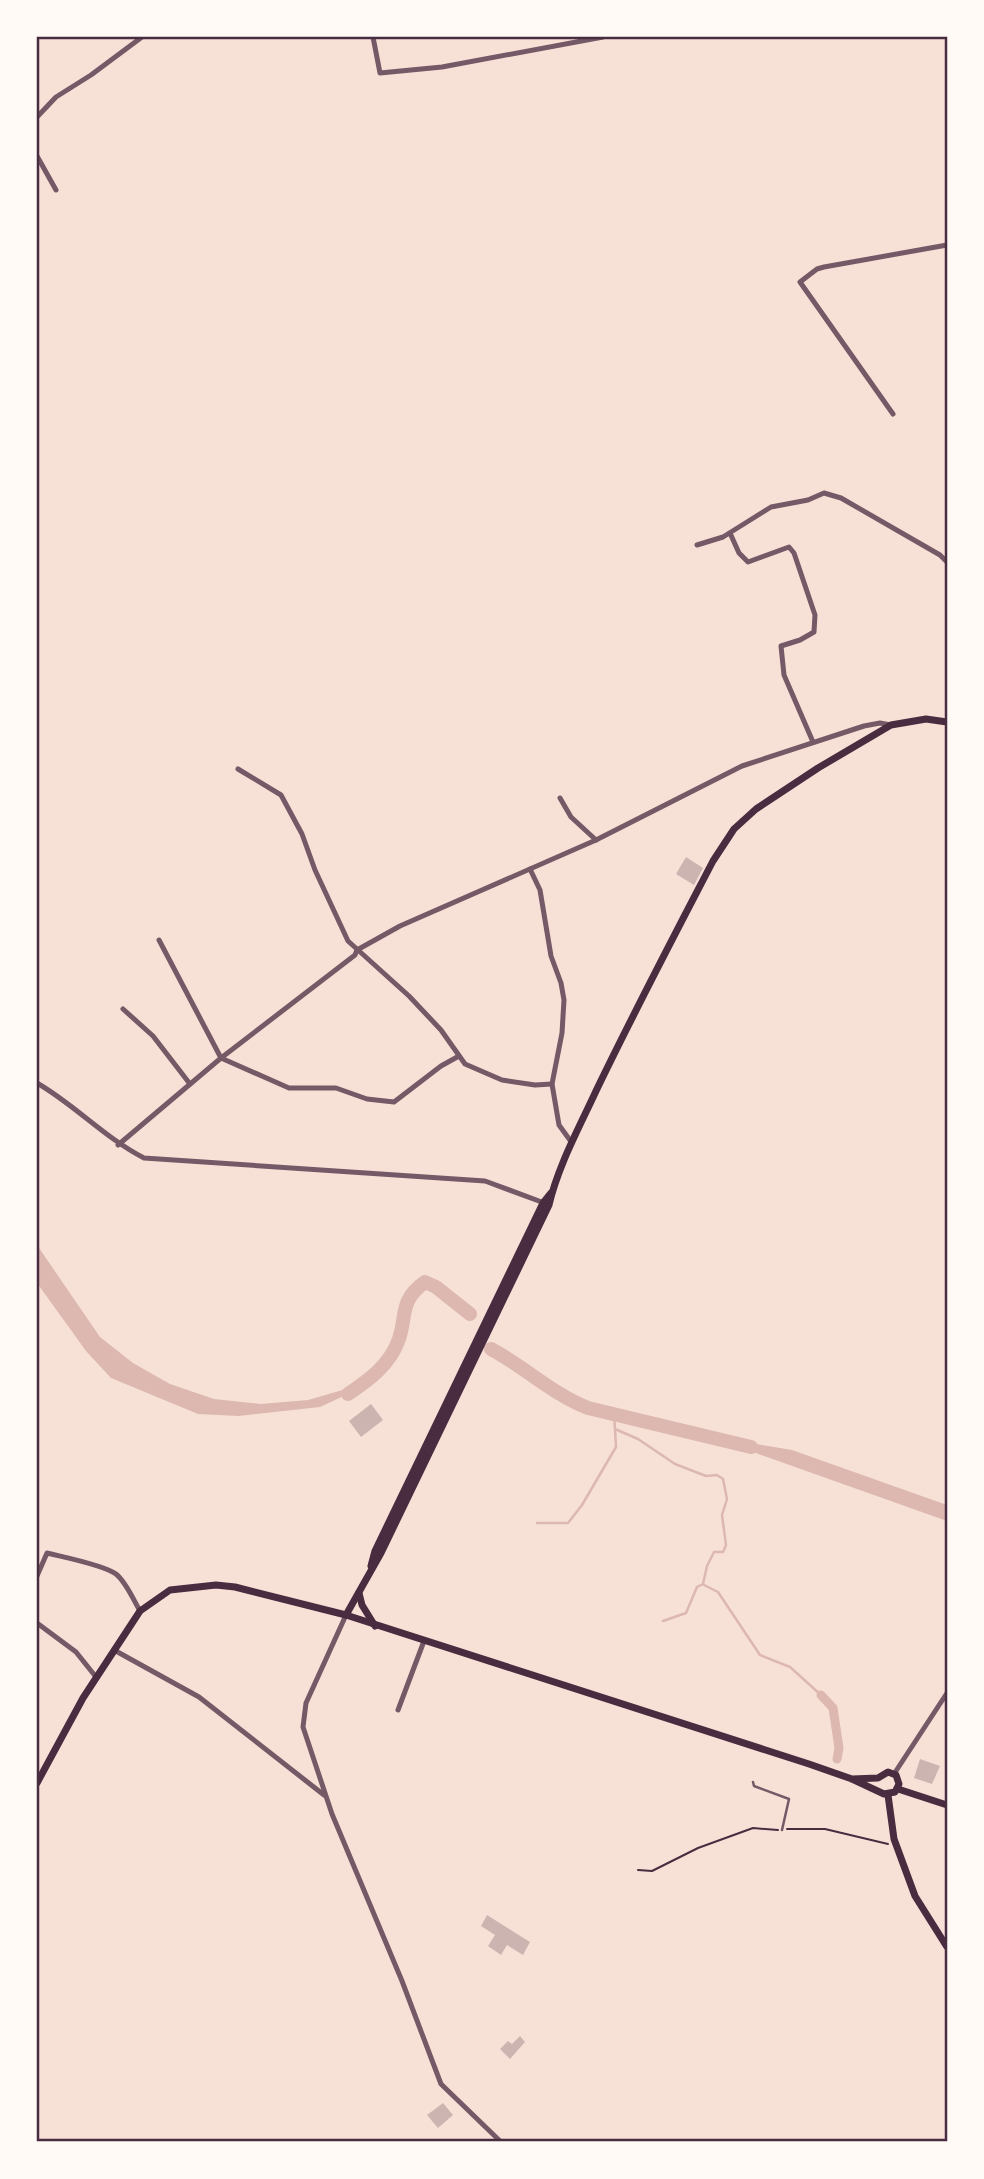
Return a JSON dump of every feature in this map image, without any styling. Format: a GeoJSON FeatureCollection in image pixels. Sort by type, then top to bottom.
{"type":"FeatureCollection","features":[{"type":"Feature","properties":{"kind":"main road"},"geometry":{"type":"LineString","coordinates":[[346,1615],[382,1553],[441,1419],[658,967],[713,861],[734,829],[756,809],[891,725],[926,719],[947,722]]}},
{"type":"Feature","properties":{"kind":"main road"},"geometry":{"type":"LineString","coordinates":[[37,1783],[96,1677],[140,1611],[170,1590],[216,1585],[235,1587],[346,1615],[852,1779],[884,1794],[898,1789],[947,1805]]}},
{"type":"Feature","properties":{"kind":"main road"},"geometry":{"type":"LineString","coordinates":[[359,1593],[362,1605],[376,1626]]}},
{"type":"Feature","properties":{"kind":"main road"},"geometry":{"type":"LineString","coordinates":[[852,1779],[878,1778],[888,1772],[894,1774],[899,1782],[898,1789]]}},
{"type":"Feature","properties":{"kind":"main road"},"geometry":{"type":"LineString","coordinates":[[878,1778],[877,1784],[884,1794],[896,1844],[915,1896],[947,1947]]}},
{"type":"Feature","properties":{"kind":"street"},"geometry":{"type":"LineString","coordinates":[[37,117],[56,97],[142,37]]}},
{"type":"Feature","properties":{"kind":"street"},"geometry":{"type":"LineString","coordinates":[[373,37],[380,73],[442,67],[603,37]]}},
{"type":"Feature","properties":{"kind":"street"},"geometry":{"type":"LineString","coordinates":[[37,156],[56,190]]}},
{"type":"Feature","properties":{"kind":"street"},"geometry":{"type":"LineString","coordinates":[[893,414],[800,282],[824,267],[947,245]]}},
{"type":"Feature","properties":{"kind":"street"},"geometry":{"type":"LineString","coordinates":[[697,545],[730,533],[771,507],[808,500],[824,493],[841,498],[940,555],[947,562]]}},
{"type":"Feature","properties":{"kind":"street"},"geometry":{"type":"LineString","coordinates":[[730,533],[739,553],[748,562],[789,547],[794,553],[815,615],[814,632],[780,646],[784,675],[813,742]]}},
{"type":"Feature","properties":{"kind":"street"},"geometry":{"type":"LineString","coordinates":[[118,1144],[357,950],[400,926],[596,840],[742,766],[864,726],[880,723],[891,725]]}},
{"type":"Feature","properties":{"kind":"street"},"geometry":{"type":"LineString","coordinates":[[237,769],[281,795],[302,834],[315,870],[348,941],[410,996],[441,1030],[465,1064],[502,1080],[535,1085],[552,1084]]}},
{"type":"Feature","properties":{"kind":"street"},"geometry":{"type":"LineString","coordinates":[[560,798],[571,817],[596,840]]}},
{"type":"Feature","properties":{"kind":"street"},"geometry":{"type":"LineString","coordinates":[[530,869],[540,890],[551,956],[564,1000],[562,1033],[552,1084],[559,1125],[572,1143]]}},
{"type":"Feature","properties":{"kind":"street"},"geometry":{"type":"LineString","coordinates":[[159,940],[221,1058],[289,1088],[335,1088],[367,1099],[394,1102],[441,1066],[459,1056]]}},
{"type":"Feature","properties":{"kind":"street"},"geometry":{"type":"LineString","coordinates":[[123,1009],[153,1036],[190,1084]]}},
{"type":"Feature","properties":{"kind":"street"},"geometry":{"type":"LineString","coordinates":[[37,1083],[62,1097],[118,1144],[144,1158],[485,1181],[546,1204]]}},
{"type":"Feature","properties":{"kind":"street"},"geometry":{"type":"LineString","coordinates":[[37,1576],[47,1553],[105,1569],[122,1580],[140,1611]]}},
{"type":"Feature","properties":{"kind":"street"},"geometry":{"type":"LineString","coordinates":[[346,1615],[306,1703],[303,1727],[326,1796],[441,2084],[501,2142]]}},
{"type":"Feature","properties":{"kind":"street"},"geometry":{"type":"LineString","coordinates":[[37,1623],[76,1652],[96,1677]]}},
{"type":"Feature","properties":{"kind":"street"},"geometry":{"type":"LineString","coordinates":[[398,1710],[424,1641]]}},
{"type":"Feature","properties":{"kind":"street"},"geometry":{"type":"LineString","coordinates":[[114,1650],[199,1698],[326,1796]]}},
{"type":"Feature","properties":{"kind":"street"},"geometry":{"type":"LineString","coordinates":[[894,1774],[947,1693]]}},
{"type":"Feature","properties":{"kind":"lane"},"geometry":{"type":"LineString","coordinates":[[753,1782],[754,1786],[789,1799],[782,1830]]}},
{"type":"Feature","properties":{"kind":"path"},"geometry":{"type":"LineString","coordinates":[[638,1870],[652,1871],[698,1848],[753,1828],[825,1829],[882,1844],[896,1844]]}},
{"type":"Feature","properties":{"kind":"shaded area"},"geometry":{"type":"Polygon","coordinates":[[[37,1245],[100,1337],[133,1363],[170,1384],[214,1399],[261,1404],[308,1400],[346,1389],[348,1394],[320,1407],[239,1416],[198,1414],[111,1378],[86,1351],[37,1283],[37,1245]]]}},
{"type":"Feature","properties":{"kind":"shaded area"},"geometry":{"type":"Polygon","coordinates":[[[751,1443],[792,1450],[947,1505],[947,1521],[750,1451],[751,1443]]]}},
{"type":"Feature","properties":{"kind":"building"},"geometry":{"type":"Polygon","coordinates":[[[686,857],[703,868],[694,885],[676,874],[686,857]]]}},
{"type":"Feature","properties":{"kind":"building"},"geometry":{"type":"Polygon","coordinates":[[[371,1404],[383,1420],[361,1437],[349,1421],[371,1404]]]}},
{"type":"Feature","properties":{"kind":"building"},"geometry":{"type":"Polygon","coordinates":[[[920,1759],[940,1766],[932,1784],[914,1778],[920,1759]]]}},
{"type":"Feature","properties":{"kind":"building"},"geometry":{"type":"Polygon","coordinates":[[[487,1915],[530,1942],[523,1955],[507,1945],[501,1955],[488,1946],[495,1935],[481,1926],[487,1915]]]}},
{"type":"Feature","properties":{"kind":"building"},"geometry":{"type":"Polygon","coordinates":[[[520,2036],[525,2042],[510,2059],[500,2049],[508,2041],[512,2044],[520,2036]]]}},
{"type":"Feature","properties":{"kind":"building"},"geometry":{"type":"Polygon","coordinates":[[[443,2103],[453,2115],[438,2128],[427,2115],[443,2103]]]}},
{"type":"Feature","properties":{"kind":"waterway"},"geometry":{"type":"LineString","coordinates":[[348,1394],[371,1377],[390,1357],[399,1339],[407,1302],[425,1282],[436,1287],[470,1314]]}},
{"type":"Feature","properties":{"kind":"waterway"},"geometry":{"type":"LineString","coordinates":[[491,1349],[562,1395],[588,1408],[751,1447]]}},
{"type":"Feature","properties":{"kind":"waterway"},"geometry":{"type":"LineString","coordinates":[[614,1415],[615,1429],[638,1439],[675,1464],[706,1476],[717,1475],[723,1479],[727,1499],[722,1515],[726,1545],[723,1552],[714,1552],[703,1584],[697,1587],[686,1613],[663,1621]]}},
{"type":"Feature","properties":{"kind":"waterway"},"geometry":{"type":"LineString","coordinates":[[537,1523],[568,1523],[582,1505],[616,1447],[615,1429]]}},
{"type":"Feature","properties":{"kind":"waterway"},"geometry":{"type":"LineString","coordinates":[[704,1585],[718,1592],[760,1655],[790,1667],[821,1695]]}},
{"type":"Feature","properties":{"kind":"waterway"},"geometry":{"type":"LineString","coordinates":[[821,1695],[833,1708],[839,1748],[837,1759]]}}]}
